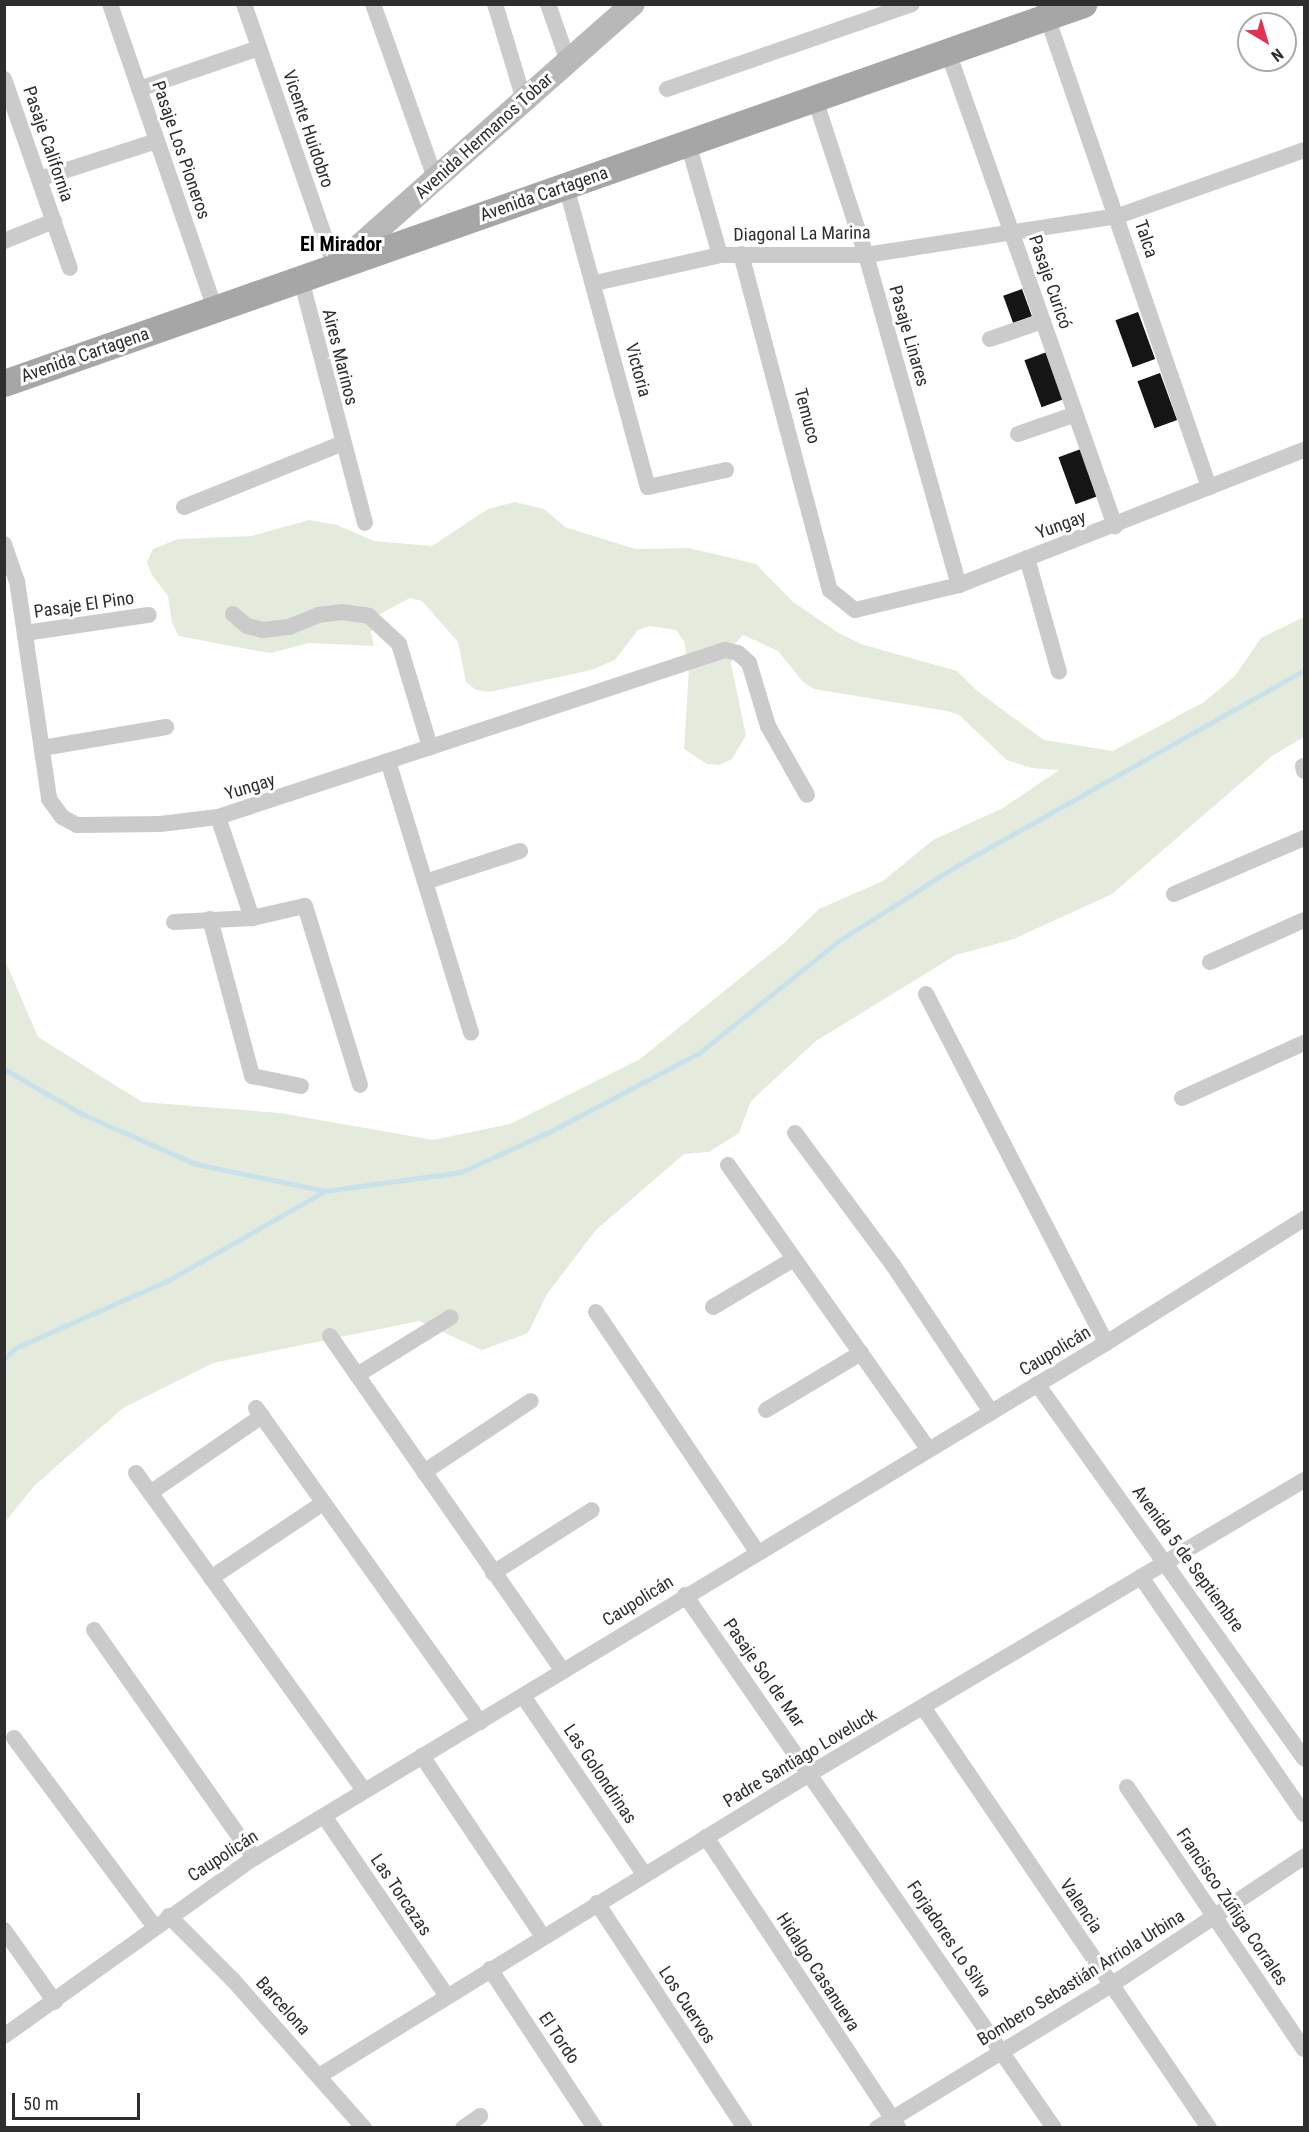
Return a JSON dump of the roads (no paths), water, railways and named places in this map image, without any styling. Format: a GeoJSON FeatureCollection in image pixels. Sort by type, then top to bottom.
{"type":"FeatureCollection","features":[{"type":"Feature","properties":{"kind":"main road","name":"Avenida Cartagena"},"geometry":{"type":"LineString","coordinates":[[4,383],[948,52],[1045,11],[1083,4]]}},
{"type":"Feature","properties":{"kind":"street","name":"Pasaje Los Pioneros"},"geometry":{"type":"LineString","coordinates":[[110,4],[215,309]]}},
{"type":"Feature","properties":{"kind":"street","name":"Vicente Huidobro"},"geometry":{"type":"LineString","coordinates":[[244,4],[335,267]]}},
{"type":"Feature","properties":{"kind":"street"},"geometry":{"type":"LineString","coordinates":[[373,4],[436,181]]}},
{"type":"Feature","properties":{"kind":"street"},"geometry":{"type":"LineString","coordinates":[[495,4],[524,100]]}},
{"type":"Feature","properties":{"kind":"street"},"geometry":{"type":"LineString","coordinates":[[548,4],[568,61]]}},
{"type":"Feature","properties":{"kind":"street","name":"Avenida Hermanos Tobar"},"geometry":{"type":"LineString","coordinates":[[335,267],[436,181],[633,4]]}},
{"type":"Feature","properties":{"kind":"street"},"geometry":{"type":"LineString","coordinates":[[667,89],[912,4]]}},
{"type":"Feature","properties":{"kind":"street","name":"Talca"},"geometry":{"type":"LineString","coordinates":[[1045,11],[1118,216],[1209,487]]}},
{"type":"Feature","properties":{"kind":"street"},"geometry":{"type":"LineString","coordinates":[[139,89],[259,48]]}},
{"type":"Feature","properties":{"kind":"street","name":"Pasaje Curicó"},"geometry":{"type":"LineString","coordinates":[[948,52],[1115,526]]}},
{"type":"Feature","properties":{"kind":"street","name":"Pasaje California"},"geometry":{"type":"LineString","coordinates":[[4,79],[70,268]]}},
{"type":"Feature","properties":{"kind":"street","name":"Pasaje Linares"},"geometry":{"type":"LineString","coordinates":[[815,99],[866,255],[959,585]]}},
{"type":"Feature","properties":{"kind":"street"},"geometry":{"type":"LineString","coordinates":[[39,179],[157,141]]}},
{"type":"Feature","properties":{"kind":"street"},"geometry":{"type":"LineString","coordinates":[[688,143],[720,255]]}},
{"type":"Feature","properties":{"kind":"street","name":"Diagonal La Marina"},"geometry":{"type":"LineString","coordinates":[[595,283],[720,255],[866,255],[1118,216],[1305,150]]}},
{"type":"Feature","properties":{"kind":"street","name":"Victoria"},"geometry":{"type":"LineString","coordinates":[[566,186],[595,283],[648,487],[726,470]]}},
{"type":"Feature","properties":{"kind":"street","name":"Pasaje California"},"geometry":{"type":"LineString","coordinates":[[4,241],[54,221]]}},
{"type":"Feature","properties":{"kind":"street","name":"Temuco"},"geometry":{"type":"LineString","coordinates":[[741,254],[830,590]]}},
{"type":"Feature","properties":{"kind":"street","name":"Aires Marinos"},"geometry":{"type":"LineString","coordinates":[[301,279],[341,444],[365,523]]}},
{"type":"Feature","properties":{"kind":"street"},"geometry":{"type":"LineString","coordinates":[[990,339],[1043,321]]}},
{"type":"Feature","properties":{"kind":"street"},"geometry":{"type":"LineString","coordinates":[[1018,434],[1076,414]]}},
{"type":"Feature","properties":{"kind":"street"},"geometry":{"type":"LineString","coordinates":[[184,507],[341,444]]}},
{"type":"Feature","properties":{"kind":"street","name":"Yungay"},"geometry":{"type":"LineString","coordinates":[[830,590],[855,610],[959,585],[1305,450]]}},
{"type":"Feature","properties":{"kind":"street","name":"Yungay"},"geometry":{"type":"LineString","coordinates":[[4,544],[17,581],[49,799],[62,817],[77,825],[160,824],[218,816],[711,654],[732,651],[749,663],[768,726],[807,795]]}},
{"type":"Feature","properties":{"kind":"street"},"geometry":{"type":"LineString","coordinates":[[1028,558],[1059,672]]}},
{"type":"Feature","properties":{"kind":"street"},"geometry":{"type":"LineString","coordinates":[[233,614],[247,626],[263,630],[289,627],[318,615],[342,612],[369,616],[399,644],[430,747]]}},
{"type":"Feature","properties":{"kind":"street","name":"Pasaje El Pino"},"geometry":{"type":"LineString","coordinates":[[25,633],[149,615]]}},
{"type":"Feature","properties":{"kind":"street"},"geometry":{"type":"LineString","coordinates":[[42,748],[166,727]]}},
{"type":"Feature","properties":{"kind":"street"},"geometry":{"type":"LineString","coordinates":[[388,761],[471,1033]]}},
{"type":"Feature","properties":{"kind":"street"},"geometry":{"type":"LineString","coordinates":[[218,816],[252,918]]}},
{"type":"Feature","properties":{"kind":"street"},"geometry":{"type":"LineString","coordinates":[[1174,894],[1305,838]]}},
{"type":"Feature","properties":{"kind":"street"},"geometry":{"type":"LineString","coordinates":[[425,882],[520,851]]}},
{"type":"Feature","properties":{"kind":"street"},"geometry":{"type":"LineString","coordinates":[[174,922],[252,918],[305,906],[360,1085]]}},
{"type":"Feature","properties":{"kind":"street"},"geometry":{"type":"LineString","coordinates":[[210,920],[252,1076],[301,1086]]}},
{"type":"Feature","properties":{"kind":"street"},"geometry":{"type":"LineString","coordinates":[[1210,962],[1305,920]]}},
{"type":"Feature","properties":{"kind":"street"},"geometry":{"type":"LineString","coordinates":[[926,994],[1107,1343]]}},
{"type":"Feature","properties":{"kind":"street"},"geometry":{"type":"LineString","coordinates":[[1182,1098],[1305,1043]]}},
{"type":"Feature","properties":{"kind":"street"},"geometry":{"type":"LineString","coordinates":[[795,1133],[893,1265],[991,1412]]}},
{"type":"Feature","properties":{"kind":"street"},"geometry":{"type":"LineString","coordinates":[[728,1165],[928,1449]]}},
{"type":"Feature","properties":{"kind":"street","name":"Caupolicán"},"geometry":{"type":"LineString","coordinates":[[4,2037],[55,2002],[169,1916],[254,1858],[523,1696],[685,1595],[1107,1343],[1305,1219]]}},
{"type":"Feature","properties":{"kind":"street"},"geometry":{"type":"LineString","coordinates":[[713,1307],[794,1259]]}},
{"type":"Feature","properties":{"kind":"street"},"geometry":{"type":"LineString","coordinates":[[596,1312],[758,1553]]}},
{"type":"Feature","properties":{"kind":"street"},"geometry":{"type":"LineString","coordinates":[[357,1375],[451,1317]]}},
{"type":"Feature","properties":{"kind":"street"},"geometry":{"type":"LineString","coordinates":[[330,1336],[563,1671]]}},
{"type":"Feature","properties":{"kind":"street"},"geometry":{"type":"LineString","coordinates":[[766,1410],[861,1353]]}},
{"type":"Feature","properties":{"kind":"street","name":"Avenida 5 de Septiembre"},"geometry":{"type":"LineString","coordinates":[[1037,1384],[1305,1758]]}},
{"type":"Feature","properties":{"kind":"street"},"geometry":{"type":"LineString","coordinates":[[424,1473],[531,1401]]}},
{"type":"Feature","properties":{"kind":"street"},"geometry":{"type":"LineString","coordinates":[[150,1493],[259,1412],[480,1722]]}},
{"type":"Feature","properties":{"kind":"street"},"geometry":{"type":"LineString","coordinates":[[136,1473],[364,1790]]}},
{"type":"Feature","properties":{"kind":"street","name":"Padre Santiago Loveluck"},"geometry":{"type":"LineString","coordinates":[[320,2076],[644,1874],[1305,1480]]}},
{"type":"Feature","properties":{"kind":"street"},"geometry":{"type":"LineString","coordinates":[[211,1578],[323,1503]]}},
{"type":"Feature","properties":{"kind":"street"},"geometry":{"type":"LineString","coordinates":[[493,1573],[592,1510]]}},
{"type":"Feature","properties":{"kind":"street"},"geometry":{"type":"LineString","coordinates":[[1141,1577],[1305,1814]]}},
{"type":"Feature","properties":{"kind":"street","name":"Pasaje Sol de Mar"},"geometry":{"type":"LineString","coordinates":[[685,1595],[811,1773]]}},
{"type":"Feature","properties":{"kind":"street"},"geometry":{"type":"LineString","coordinates":[[94,1630],[254,1858]]}},
{"type":"Feature","properties":{"kind":"street","name":"Las Golondrinas"},"geometry":{"type":"LineString","coordinates":[[523,1696],[644,1874]]}},
{"type":"Feature","properties":{"kind":"street","name":"Valencia"},"geometry":{"type":"LineString","coordinates":[[923,1707],[1209,2127]]}},
{"type":"Feature","properties":{"kind":"street"},"geometry":{"type":"LineString","coordinates":[[14,1738],[154,1927]]}},
{"type":"Feature","properties":{"kind":"street"},"geometry":{"type":"LineString","coordinates":[[422,1756],[543,1937]]}},
{"type":"Feature","properties":{"kind":"street","name":"Forjadores Lo Silva"},"geometry":{"type":"LineString","coordinates":[[811,1773],[1054,2127]]}},
{"type":"Feature","properties":{"kind":"street","name":"Francisco Zúñiga Corrales"},"geometry":{"type":"LineString","coordinates":[[1127,1787],[1305,2049]]}},
{"type":"Feature","properties":{"kind":"street","name":"Las Torcazas"},"geometry":{"type":"LineString","coordinates":[[324,1816],[447,1996]]}},
{"type":"Feature","properties":{"kind":"street","name":"Hidalgo Casanueva"},"geometry":{"type":"LineString","coordinates":[[706,1837],[895,2123]]}},
{"type":"Feature","properties":{"kind":"street","name":"Bombero Sebastián Arriola Urbina"},"geometry":{"type":"LineString","coordinates":[[877,2127],[895,2123],[1305,1857]]}},
{"type":"Feature","properties":{"kind":"street","name":"Los Cuervos"},"geometry":{"type":"LineString","coordinates":[[597,1903],[745,2127]]}},
{"type":"Feature","properties":{"kind":"street","name":"Barcelona"},"geometry":{"type":"LineString","coordinates":[[169,1916],[233,1980],[364,2127]]}},
{"type":"Feature","properties":{"kind":"street"},"geometry":{"type":"LineString","coordinates":[[4,1930],[55,2002]]}},
{"type":"Feature","properties":{"kind":"street","name":"El Tordo"},"geometry":{"type":"LineString","coordinates":[[490,1970],[595,2127]]}},
{"type":"Feature","properties":{"kind":"street"},"geometry":{"type":"LineString","coordinates":[[463,2127],[480,2116]]}},
{"type":"Feature","properties":{"kind":"waterway"},"geometry":{"type":"LineString","coordinates":[[4,1069],[82,1114],[196,1164],[325,1191],[461,1172],[553,1130],[699,1053],[837,942],[953,868],[1304,670]]}},
{"type":"Feature","properties":{"kind":"waterway"},"geometry":{"type":"LineString","coordinates":[[4,1359],[15,1348],[167,1281],[325,1191]]}},
{"type":"Feature","properties":{"kind":"district","name":"El Mirador"},"geometry":{"type":"Point","coordinates":[341,244]}}]}
